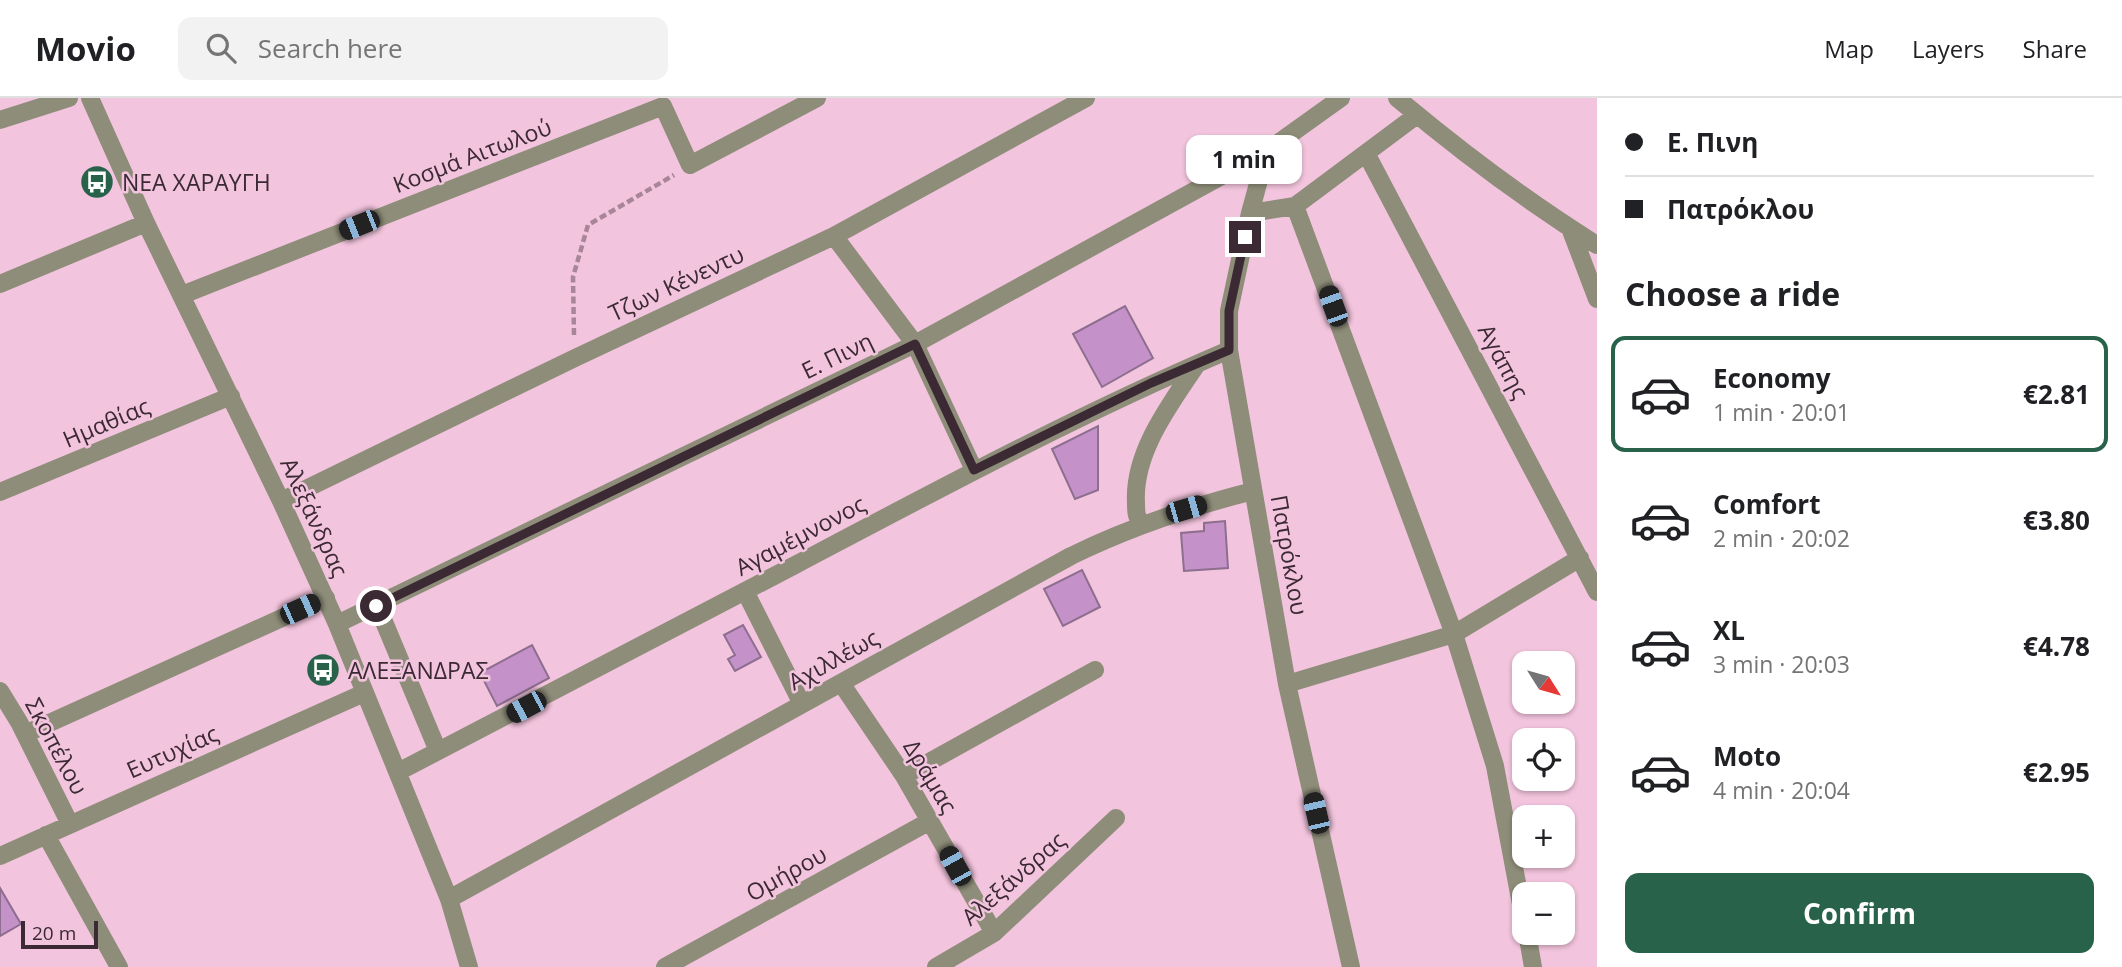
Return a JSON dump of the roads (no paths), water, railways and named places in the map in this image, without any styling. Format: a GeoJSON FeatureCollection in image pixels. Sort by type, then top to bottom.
{"type":"FeatureCollection","features":[{"type":"Feature","properties":{"kind":"street"},"geometry":{"type":"LineString","coordinates":[[0,120],[69,98]]}},
{"type":"Feature","properties":{"kind":"street","name":"Αλεξάνδρας"},"geometry":{"type":"LineString","coordinates":[[90,98],[146,223],[183,295],[326,598],[449,899],[469,967]]}},
{"type":"Feature","properties":{"kind":"street","name":"Κοσμά Αιτωλού"},"geometry":{"type":"LineString","coordinates":[[183,295],[663,106],[690,165],[817,98]]}},
{"type":"Feature","properties":{"kind":"street","name":"Τζων Κένεντυ"},"geometry":{"type":"LineString","coordinates":[[281,501],[834,236],[1086,98]]}},
{"type":"Feature","properties":{"kind":"street","name":"Ε. Πινη"},"geometry":{"type":"LineString","coordinates":[[337,624],[915,344],[1267,150],[1341,98]]}},
{"type":"Feature","properties":{"kind":"street"},"geometry":{"type":"LineString","coordinates":[[1397,98],[1570,228],[1597,245]]}},
{"type":"Feature","properties":{"kind":"street"},"geometry":{"type":"LineString","coordinates":[[1250,213],[1295,206],[1417,115]]}},
{"type":"Feature","properties":{"kind":"street","name":"Πατρόκλου"},"geometry":{"type":"LineString","coordinates":[[1267,150],[1229,311],[1229,350],[1287,684],[1351,967]]}},
{"type":"Feature","properties":{"kind":"street","name":"Αγάπης"},"geometry":{"type":"LineString","coordinates":[[1366,153],[1597,592]]}},
{"type":"Feature","properties":{"kind":"street"},"geometry":{"type":"LineString","coordinates":[[1295,206],[1454,634],[1495,766],[1517,882]]}},
{"type":"Feature","properties":{"kind":"street"},"geometry":{"type":"LineString","coordinates":[[0,284],[146,223]]}},
{"type":"Feature","properties":{"kind":"street"},"geometry":{"type":"LineString","coordinates":[[1570,228],[1597,299]]}},
{"type":"Feature","properties":{"kind":"street"},"geometry":{"type":"LineString","coordinates":[[834,236],[915,344],[974,470]]}},
{"type":"Feature","properties":{"kind":"street","name":"Αγαμέμνονος"},"geometry":{"type":"LineString","coordinates":[[398,772],[502,720],[974,470],[1151,383],[1229,350]]}},
{"type":"Feature","properties":{"kind":"street"},"geometry":{"type":"LineString","coordinates":[[1142,524],[1136,518],[1135,487],[1144,454],[1166,411],[1197,363]]}},
{"type":"Feature","properties":{"kind":"street","name":"Ημαθίας"},"geometry":{"type":"LineString","coordinates":[[0,492],[231,396]]}},
{"type":"Feature","properties":{"kind":"street","name":"Αχιλλέως"},"geometry":{"type":"LineString","coordinates":[[449,899],[1071,556],[1142,524],[1253,491]]}},
{"type":"Feature","properties":{"kind":"street"},"geometry":{"type":"LineString","coordinates":[[1287,684],[1454,634],[1580,558]]}},
{"type":"Feature","properties":{"kind":"street"},"geometry":{"type":"LineString","coordinates":[[745,591],[802,704]]}},
{"type":"Feature","properties":{"kind":"street"},"geometry":{"type":"LineString","coordinates":[[25,734],[326,598]]}},
{"type":"Feature","properties":{"kind":"street"},"geometry":{"type":"LineString","coordinates":[[376,606],[438,751]]}},
{"type":"Feature","properties":{"kind":"street"},"geometry":{"type":"LineString","coordinates":[[904,776],[1095,670]]}},
{"type":"Feature","properties":{"kind":"street","name":"Δράμας"},"geometry":{"type":"LineString","coordinates":[[841,683],[904,776],[994,933]]}},
{"type":"Feature","properties":{"kind":"street","name":"Σκοπέλου"},"geometry":{"type":"LineString","coordinates":[[0,691],[70,824]]}},
{"type":"Feature","properties":{"kind":"street","name":"Ευτυχίας"},"geometry":{"type":"LineString","coordinates":[[0,856],[364,693]]}},
{"type":"Feature","properties":{"kind":"street","name":"Αλεξάνδρας"},"geometry":{"type":"LineString","coordinates":[[936,967],[994,933],[1116,818]]}},
{"type":"Feature","properties":{"kind":"street","name":"Ομήρου"},"geometry":{"type":"LineString","coordinates":[[665,967],[930,821]]}},
{"type":"Feature","properties":{"kind":"street"},"geometry":{"type":"LineString","coordinates":[[46,835],[119,967]]}},
{"type":"Feature","properties":{"kind":"street"},"geometry":{"type":"LineString","coordinates":[[1529,945],[1533,967]]}},
{"type":"Feature","properties":{"kind":"place","name":"ΝΕΑ ΧΑΡΑΥΓΗ"},"geometry":{"type":"Point","coordinates":[97,182]}},
{"type":"Feature","properties":{"kind":"place","name":"ΑΛΕΞΑΝΔΡΑΣ"},"geometry":{"type":"Point","coordinates":[323,670]}}]}
